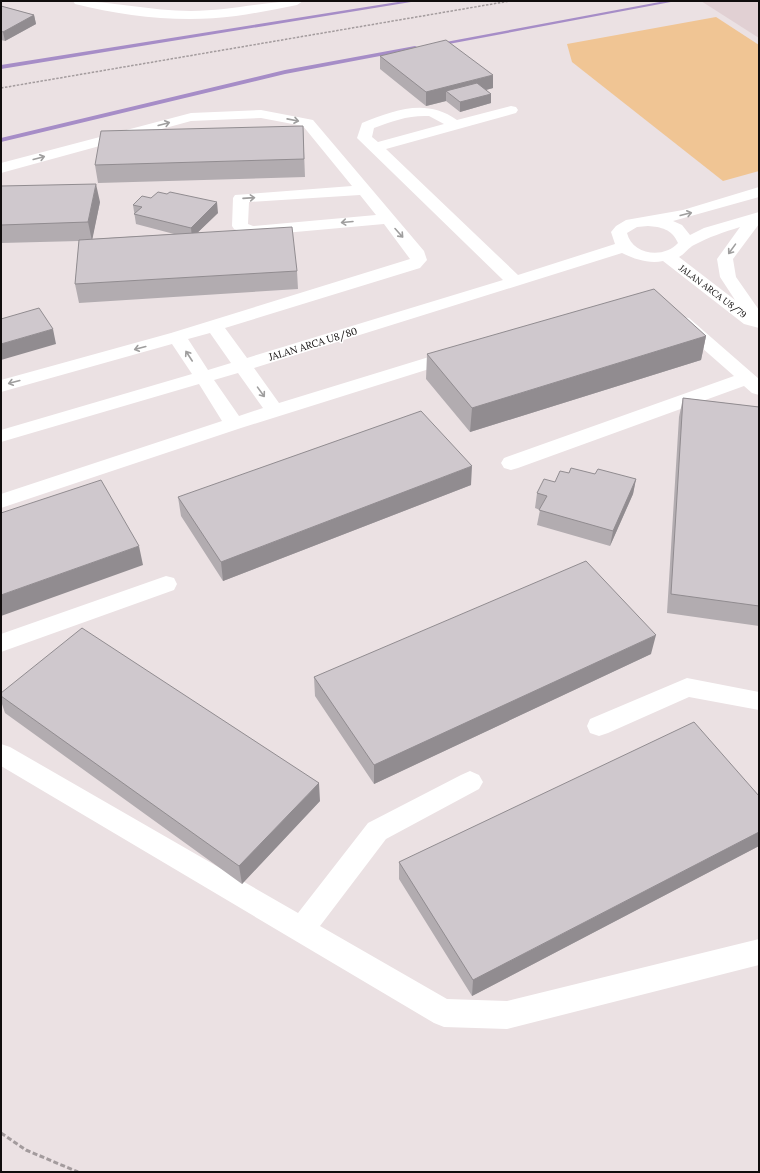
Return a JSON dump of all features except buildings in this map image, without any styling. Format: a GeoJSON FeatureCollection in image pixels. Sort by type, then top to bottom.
{"type":"FeatureCollection","features":[{"type":"Feature","properties":{"kind":"street"},"geometry":{"type":"LineString","coordinates":[[79,1],[114,10],[178,15],[229,13],[298,1]]}},
{"type":"Feature","properties":{"kind":"street"},"geometry":{"type":"LineString","coordinates":[[376,147],[511,110]]}},
{"type":"Feature","properties":{"kind":"street"},"geometry":{"type":"LineString","coordinates":[[456,126],[436,114],[415,112],[389,117],[367,126],[364,138],[376,147],[515,282]]}},
{"type":"Feature","properties":{"kind":"street"},"geometry":{"type":"LineString","coordinates":[[1,168],[190,117],[261,114],[308,123],[386,219],[418,255],[419,260],[414,264],[214,326],[1,386]]}},
{"type":"Feature","properties":{"kind":"street"},"geometry":{"type":"LineString","coordinates":[[363,190],[241,198],[240,226],[251,230],[386,219]]}},
{"type":"Feature","properties":{"kind":"street"},"geometry":{"type":"LineString","coordinates":[[757,217],[710,231],[686,243],[683,248],[667,256],[643,256],[623,246],[618,239],[619,232],[625,226],[635,222],[686,214],[759,192]]}},
{"type":"Feature","properties":{"kind":"street"},"geometry":{"type":"LineString","coordinates":[[757,217],[725,259],[728,277],[759,323]]}},
{"type":"Feature","properties":{"kind":"street"},"geometry":{"type":"LineString","coordinates":[[648,221],[663,223],[675,228],[684,235],[686,243]]}},
{"type":"Feature","properties":{"kind":"street","name":"JALAN ARCA U8/80"},"geometry":{"type":"LineString","coordinates":[[1,436],[203,378],[515,282],[623,246]]}},
{"type":"Feature","properties":{"kind":"street","name":"JALAN ARCA U8/79"},"geometry":{"type":"LineString","coordinates":[[667,256],[759,326]]}},
{"type":"Feature","properties":{"kind":"street"},"geometry":{"type":"LineString","coordinates":[[670,311],[753,384]]}},
{"type":"Feature","properties":{"kind":"street"},"geometry":{"type":"LineString","coordinates":[[214,326],[275,411]]}},
{"type":"Feature","properties":{"kind":"street"},"geometry":{"type":"LineString","coordinates":[[177,337],[234,424]]}},
{"type":"Feature","properties":{"kind":"street"},"geometry":{"type":"LineString","coordinates":[[1,501],[234,424],[471,350]]}},
{"type":"Feature","properties":{"kind":"street"},"geometry":{"type":"LineString","coordinates":[[511,463],[753,384]]}},
{"type":"Feature","properties":{"kind":"street"},"geometry":{"type":"LineString","coordinates":[[1,643],[166,584]]}},
{"type":"Feature","properties":{"kind":"street"},"geometry":{"type":"LineString","coordinates":[[599,726],[688,688],[759,701]]}},
{"type":"Feature","properties":{"kind":"street"},"geometry":{"type":"LineString","coordinates":[[1,754],[444,1013],[507,1015],[759,952]]}},
{"type":"Feature","properties":{"kind":"street"},"geometry":{"type":"LineString","coordinates":[[301,930],[377,830],[470,782]]}},
{"type":"Feature","properties":{"kind":"path"},"geometry":{"type":"LineString","coordinates":[[1,88],[510,1]]}},
{"type":"Feature","properties":{"kind":"path"},"geometry":{"type":"LineString","coordinates":[[1,1133],[26,1150],[78,1172]]}},
{"type":"Feature","properties":{"kind":"shaded area"},"geometry":{"type":"Polygon","coordinates":[[[701,1],[759,1],[759,38],[701,1]]]}},
{"type":"Feature","properties":{"kind":"shaded area"},"geometry":{"type":"Polygon","coordinates":[[[716,17],[759,45],[759,171],[723,181],[572,62],[567,44],[716,17]]]}},
{"type":"Feature","properties":{"kind":"waterway"},"geometry":{"type":"LineString","coordinates":[[1,67],[414,1]]}},
{"type":"Feature","properties":{"kind":"waterway"},"geometry":{"type":"LineString","coordinates":[[438,44],[673,1]]}},
{"type":"Feature","properties":{"kind":"waterway"},"geometry":{"type":"LineString","coordinates":[[1,140],[285,72],[415,48]]}}]}
